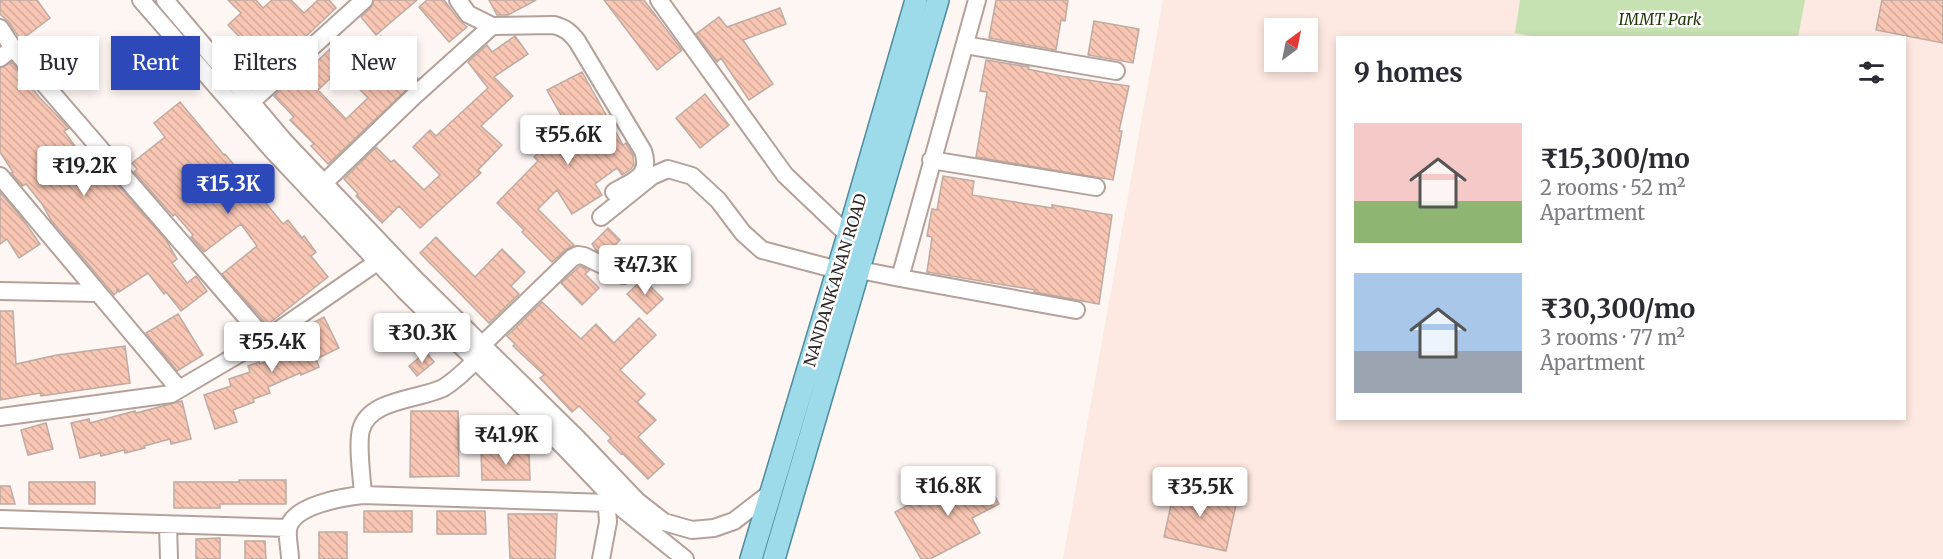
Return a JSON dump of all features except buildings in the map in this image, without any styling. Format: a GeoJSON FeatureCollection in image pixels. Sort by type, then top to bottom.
{"type":"FeatureCollection","features":[{"type":"Feature","properties":{"kind":"main road","name":"NANDANKANAN ROAD"},"geometry":{"type":"LineString","coordinates":[[774,559],[938,0]]}},
{"type":"Feature","properties":{"kind":"main road","name":"NANDANKANAN ROAD"},"geometry":{"type":"LineString","coordinates":[[751,559],[838,270],[912,1]]}},
{"type":"Feature","properties":{"kind":"main road"},"geometry":{"type":"LineString","coordinates":[[786,520],[791,559]]}},
{"type":"Feature","properties":{"kind":"street"},"geometry":{"type":"LineString","coordinates":[[141,0],[279,146],[377,262],[606,497],[685,559]]}},
{"type":"Feature","properties":{"kind":"street"},"geometry":{"type":"LineString","coordinates":[[165,0],[251,102],[279,146],[324,183],[415,279],[577,438],[637,501],[664,522],[692,530],[714,528],[734,521],[773,491]]}},
{"type":"Feature","properties":{"kind":"street"},"geometry":{"type":"LineString","coordinates":[[251,102],[364,0]]}},
{"type":"Feature","properties":{"kind":"street"},"geometry":{"type":"LineString","coordinates":[[458,0],[468,14],[492,26],[554,25],[570,32],[647,162],[645,170],[638,177],[614,192]]}},
{"type":"Feature","properties":{"kind":"street"},"geometry":{"type":"LineString","coordinates":[[659,0],[785,175],[848,235]]}},
{"type":"Feature","properties":{"kind":"street"},"geometry":{"type":"LineString","coordinates":[[900,278],[976,0]]}},
{"type":"Feature","properties":{"kind":"street"},"geometry":{"type":"LineString","coordinates":[[324,183],[413,97],[492,26]]}},
{"type":"Feature","properties":{"kind":"street"},"geometry":{"type":"LineString","coordinates":[[0,28],[7,53],[265,339]]}},
{"type":"Feature","properties":{"kind":"street"},"geometry":{"type":"LineString","coordinates":[[965,45],[1116,70]]}},
{"type":"Feature","properties":{"kind":"street"},"geometry":{"type":"LineString","coordinates":[[931,160],[1096,187]]}},
{"type":"Feature","properties":{"kind":"street"},"geometry":{"type":"LineString","coordinates":[[601,217],[652,176],[668,169],[692,176],[718,200],[743,233],[762,250],[838,270]]}},
{"type":"Feature","properties":{"kind":"street"},"geometry":{"type":"LineString","coordinates":[[0,176],[179,389]]}},
{"type":"Feature","properties":{"kind":"street"},"geometry":{"type":"LineString","coordinates":[[482,345],[578,255],[623,275]]}},
{"type":"Feature","properties":{"kind":"street"},"geometry":{"type":"LineString","coordinates":[[0,417],[171,394],[265,339],[377,262]]}},
{"type":"Feature","properties":{"kind":"street"},"geometry":{"type":"LineString","coordinates":[[860,270],[1076,310]]}},
{"type":"Feature","properties":{"kind":"street"},"geometry":{"type":"LineString","coordinates":[[0,291],[42,294],[98,293]]}},
{"type":"Feature","properties":{"kind":"street"},"geometry":{"type":"LineString","coordinates":[[363,495],[360,433],[363,421],[381,407],[434,392],[446,386],[475,361]]}},
{"type":"Feature","properties":{"kind":"street"},"geometry":{"type":"LineString","coordinates":[[290,559],[288,528],[301,514],[312,507],[342,497],[363,495],[606,497]]}},
{"type":"Feature","properties":{"kind":"street"},"geometry":{"type":"LineString","coordinates":[[601,559],[608,522],[606,497]]}},
{"type":"Feature","properties":{"kind":"street"},"geometry":{"type":"LineString","coordinates":[[0,519],[288,528]]}},
{"type":"Feature","properties":{"kind":"street"},"geometry":{"type":"LineString","coordinates":[[168,525],[169,559]]}},
{"type":"Feature","properties":{"kind":"shaded area"},"geometry":{"type":"Polygon","coordinates":[[[1163,0],[1943,0],[1943,559],[1063,559],[1163,0]]]}},
{"type":"Feature","properties":{"kind":"green space","name":"IMMT Park"},"geometry":{"type":"Polygon","coordinates":[[[1520,0],[1805,0],[1798,36],[1530,36],[1515,33],[1520,0]]]}}]}
